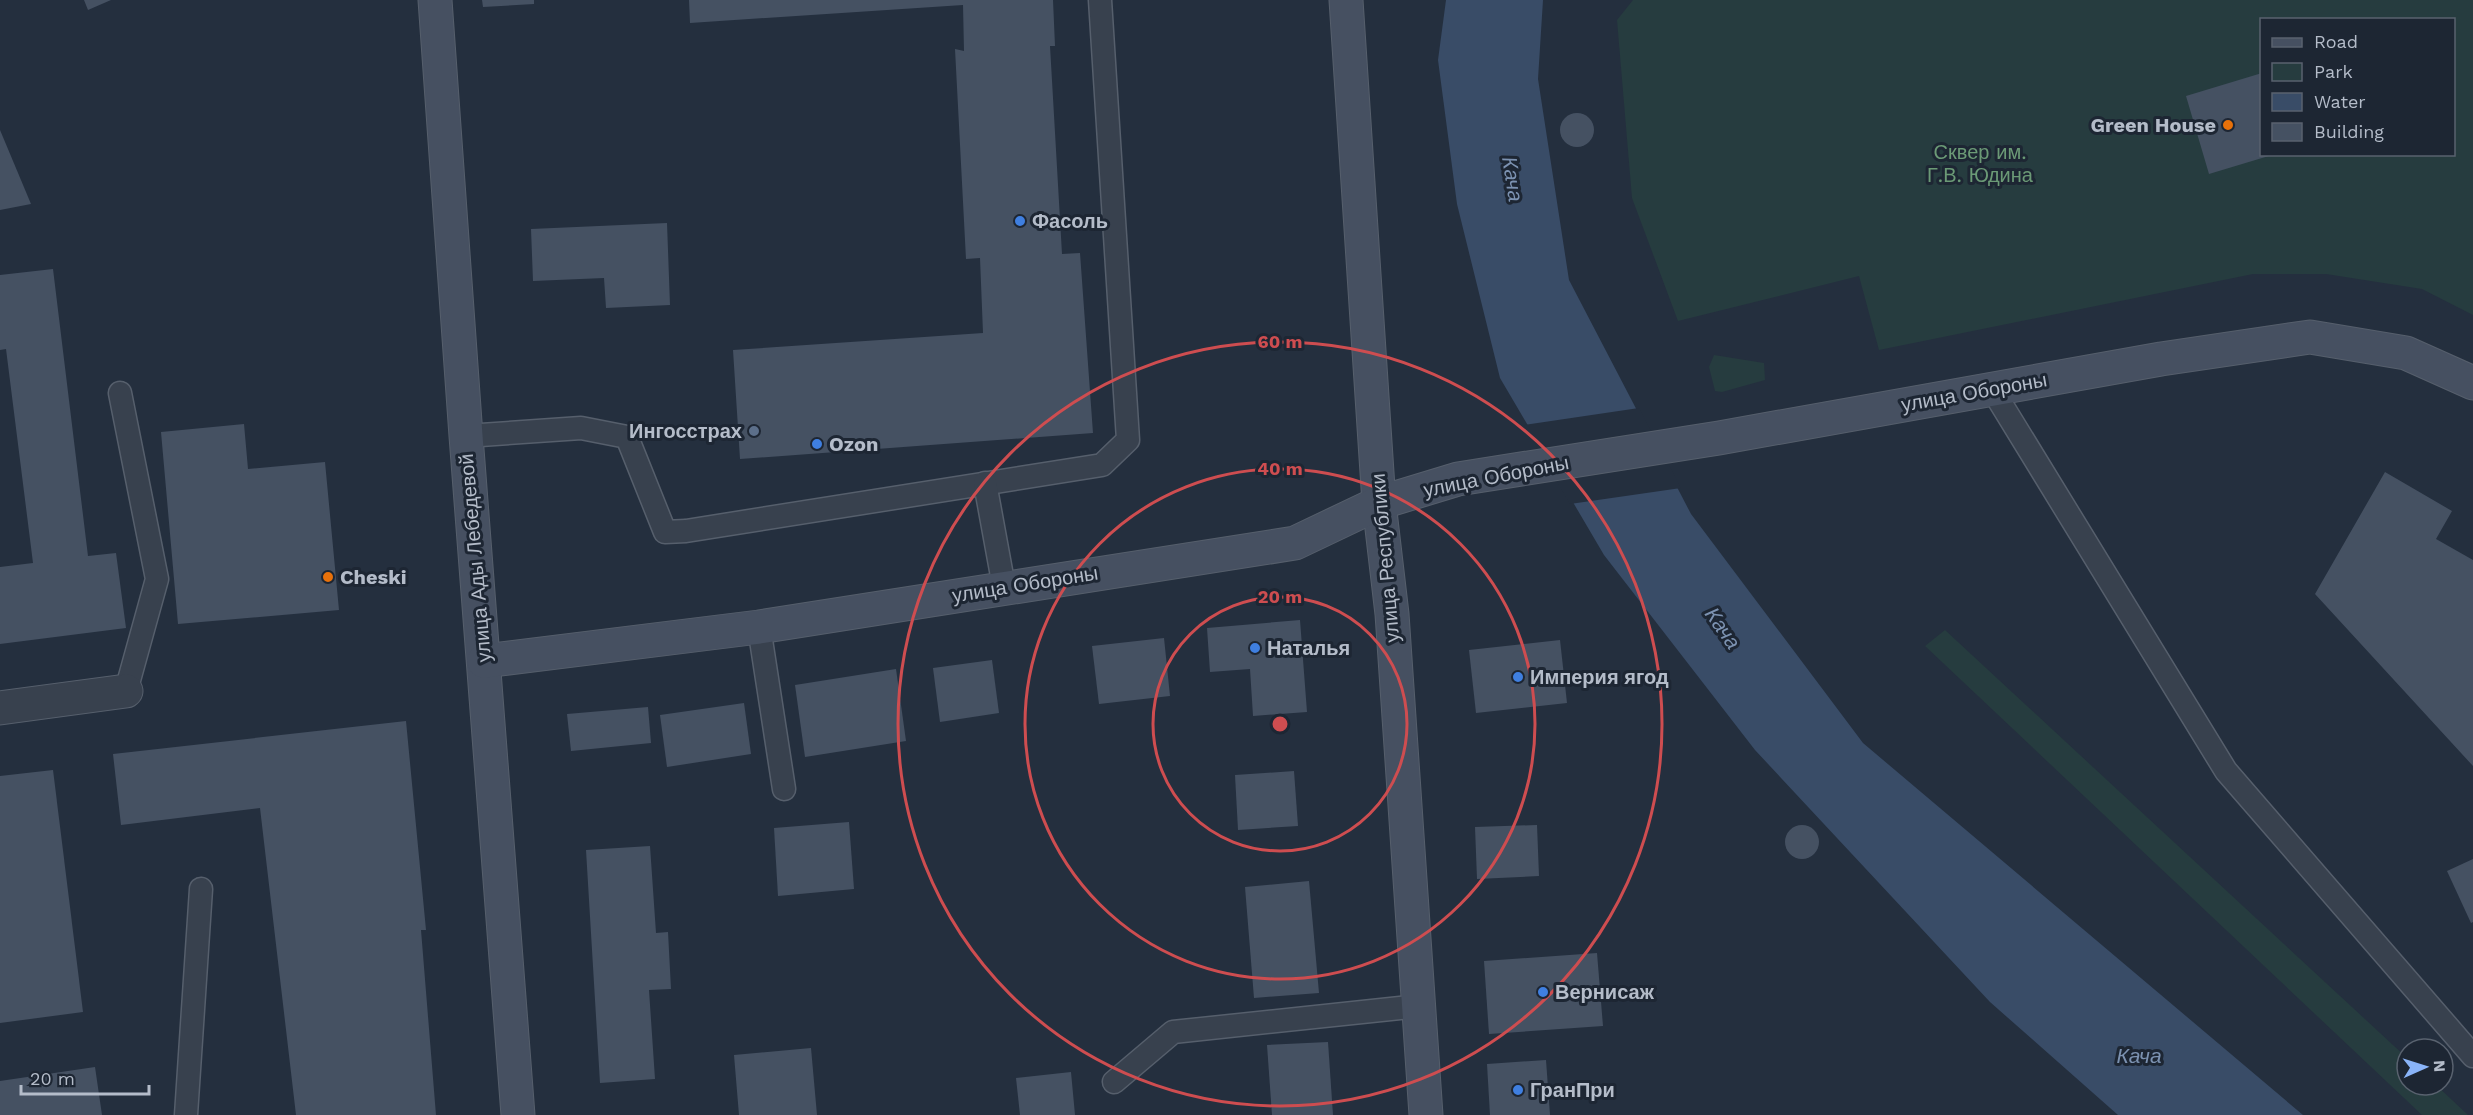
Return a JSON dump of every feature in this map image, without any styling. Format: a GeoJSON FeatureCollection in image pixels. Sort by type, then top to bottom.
{"type":"FeatureCollection","features":[{"type":"Feature","properties":{"kind":"main road","name":"улица Ады Лебедевой"},"geometry":{"type":"LineString","coordinates":[[435,0],[518,1115]]}},
{"type":"Feature","properties":{"kind":"main road","name":"улица Республики"},"geometry":{"type":"LineString","coordinates":[[1346,0],[1379,503],[1392,614],[1426,1115]]}},
{"type":"Feature","properties":{"kind":"main road","name":"улица Обороны"},"geometry":{"type":"LineString","coordinates":[[484,661],[759,627],[1295,543],[1379,503],[1432,486],[1474,476],[1719,438],[2162,359],[2310,337],[2406,353],[2473,383]]}},
{"type":"Feature","properties":{"kind":"street"},"geometry":{"type":"LineString","coordinates":[[0,708],[126,691]]}},
{"type":"Feature","properties":{"kind":"lane"},"geometry":{"type":"LineString","coordinates":[[466,436],[581,428],[627,437],[665,532],[686,531],[1102,465],[1128,440],[1100,0]]}},
{"type":"Feature","properties":{"kind":"lane"},"geometry":{"type":"LineString","coordinates":[[1992,389],[2226,771],[2473,1056]]}},
{"type":"Feature","properties":{"kind":"lane"},"geometry":{"type":"LineString","coordinates":[[120,393],[157,579],[126,691]]}},
{"type":"Feature","properties":{"kind":"lane"},"geometry":{"type":"LineString","coordinates":[[985,483],[1004,587]]}},
{"type":"Feature","properties":{"kind":"lane"},"geometry":{"type":"LineString","coordinates":[[759,627],[783,789]]}},
{"type":"Feature","properties":{"kind":"lane"},"geometry":{"type":"LineString","coordinates":[[186,1115],[201,889]]}},
{"type":"Feature","properties":{"kind":"lane"},"geometry":{"type":"LineString","coordinates":[[1114,1082],[1173,1032],[1419,1006]]}},
{"type":"Feature","properties":{"kind":"green space","name":"Сквер им. Г.В. Юдина"},"geometry":{"type":"Polygon","coordinates":[[[1633,0],[2473,0],[2473,315],[2422,289],[2326,274],[2253,274],[1879,350],[1859,276],[1678,321],[1632,198],[1617,20],[1633,0]]]}},
{"type":"Feature","properties":{"kind":"green space"},"geometry":{"type":"Polygon","coordinates":[[[1714,355],[1764,363],[1765,380],[1722,392],[1715,391],[1709,367],[1714,355]]]}},
{"type":"Feature","properties":{"kind":"green space"},"geometry":{"type":"Polygon","coordinates":[[[1945,630],[2395,1047],[2395,1090],[1925,646],[1945,630]]]}},
{"type":"Feature","properties":{"kind":"green space"},"geometry":{"type":"Polygon","coordinates":[[[2403,1097],[2449,1097],[2468,1115],[2422,1115],[2403,1097]]]}},
{"type":"Feature","properties":{"kind":"water","name":"Кача"},"geometry":{"type":"Polygon","coordinates":[[[1446,0],[1543,0],[1538,79],[1569,280],[1691,514],[1863,743],[2303,1115],[2118,1115],[1990,1002],[1755,750],[1604,555],[1500,378],[1457,204],[1438,60],[1446,0]]]}},
{"type":"Feature","properties":{"kind":"pier"},"geometry":{"type":"Polygon","coordinates":[[[1639,408],[1681,488],[1570,504],[1524,425],[1639,408]]]}},
{"type":"Feature","properties":{"kind":"building"},"geometry":{"type":"Polygon","coordinates":[[[84,0],[111,0],[88,10],[84,0]]]}},
{"type":"Feature","properties":{"kind":"building"},"geometry":{"type":"Polygon","coordinates":[[[482,0],[534,0],[534,4],[483,7],[482,0]]]}},
{"type":"Feature","properties":{"kind":"building"},"geometry":{"type":"Polygon","coordinates":[[[689,0],[1053,0],[1055,46],[1050,46],[1062,254],[1080,253],[1093,433],[740,459],[733,350],[983,333],[980,258],[966,259],[955,49],[964,51],[963,5],[690,23],[689,0]]]}},
{"type":"Feature","properties":{"kind":"building","name":"Green House"},"geometry":{"type":"Polygon","coordinates":[[[2260,74],[2260,156],[2269,156],[2209,174],[2186,96],[2260,74]]]}},
{"type":"Feature","properties":{"kind":"building"},"geometry":{"type":"Polygon","coordinates":[[[1577,113],[1589,118],[1594,130],[1589,142],[1577,147],[1565,142],[1560,130],[1565,118],[1577,113]]]}},
{"type":"Feature","properties":{"kind":"building"},"geometry":{"type":"Polygon","coordinates":[[[0,130],[31,204],[0,210],[0,130]]]}},
{"type":"Feature","properties":{"kind":"building"},"geometry":{"type":"Polygon","coordinates":[[[667,223],[670,305],[606,308],[604,278],[533,281],[531,229],[667,223]]]}},
{"type":"Feature","properties":{"kind":"building"},"geometry":{"type":"Polygon","coordinates":[[[53,269],[88,556],[116,553],[126,628],[0,644],[0,567],[33,563],[6,349],[0,350],[0,275],[53,269]]]}},
{"type":"Feature","properties":{"kind":"building"},"geometry":{"type":"Polygon","coordinates":[[[244,424],[248,469],[325,462],[339,610],[178,624],[161,432],[244,424]]]}},
{"type":"Feature","properties":{"kind":"building"},"geometry":{"type":"Polygon","coordinates":[[[2385,472],[2452,511],[2436,539],[2473,560],[2473,766],[2315,594],[2385,472]]]}},
{"type":"Feature","properties":{"kind":"building","name":"Наталья"},"geometry":{"type":"Polygon","coordinates":[[[1300,620],[1307,712],[1253,716],[1250,669],[1210,672],[1207,628],[1300,620]]]}},
{"type":"Feature","properties":{"kind":"building"},"geometry":{"type":"Polygon","coordinates":[[[1164,638],[1170,696],[1099,704],[1092,646],[1164,638]]]}},
{"type":"Feature","properties":{"kind":"building","name":"Империя ягод"},"geometry":{"type":"Polygon","coordinates":[[[1560,640],[1567,703],[1476,713],[1469,650],[1560,640]]]}},
{"type":"Feature","properties":{"kind":"building"},"geometry":{"type":"Polygon","coordinates":[[[992,660],[999,713],[940,722],[933,668],[992,660]]]}},
{"type":"Feature","properties":{"kind":"building"},"geometry":{"type":"Polygon","coordinates":[[[896,669],[906,741],[805,757],[795,685],[896,669]]]}},
{"type":"Feature","properties":{"kind":"building"},"geometry":{"type":"Polygon","coordinates":[[[744,703],[751,754],[667,767],[660,715],[744,703]]]}},
{"type":"Feature","properties":{"kind":"building"},"geometry":{"type":"Polygon","coordinates":[[[648,707],[651,743],[571,751],[567,714],[648,707]]]}},
{"type":"Feature","properties":{"kind":"building"},"geometry":{"type":"Polygon","coordinates":[[[406,721],[426,930],[421,930],[436,1115],[296,1115],[260,808],[121,825],[113,754],[406,721]]]}},
{"type":"Feature","properties":{"kind":"building"},"geometry":{"type":"Polygon","coordinates":[[[53,770],[83,1012],[0,1023],[0,776],[53,770]]]}},
{"type":"Feature","properties":{"kind":"building"},"geometry":{"type":"Polygon","coordinates":[[[1294,771],[1298,826],[1238,830],[1235,775],[1294,771]]]}},
{"type":"Feature","properties":{"kind":"building"},"geometry":{"type":"Polygon","coordinates":[[[849,822],[854,889],[778,896],[774,828],[849,822]]]}},
{"type":"Feature","properties":{"kind":"building"},"geometry":{"type":"Polygon","coordinates":[[[1537,825],[1539,876],[1477,879],[1475,827],[1537,825]]]}},
{"type":"Feature","properties":{"kind":"building"},"geometry":{"type":"Polygon","coordinates":[[[1802,825],[1814,830],[1819,842],[1814,854],[1802,859],[1790,854],[1785,842],[1790,830],[1802,825]]]}},
{"type":"Feature","properties":{"kind":"building"},"geometry":{"type":"Polygon","coordinates":[[[650,846],[656,933],[668,932],[671,989],[649,990],[655,1079],[600,1083],[586,850],[650,846]]]}},
{"type":"Feature","properties":{"kind":"building"},"geometry":{"type":"Polygon","coordinates":[[[2473,859],[2473,922],[2471,923],[2447,871],[2473,859]]]}},
{"type":"Feature","properties":{"kind":"building"},"geometry":{"type":"Polygon","coordinates":[[[1309,881],[1319,993],[1254,998],[1245,887],[1309,881]]]}},
{"type":"Feature","properties":{"kind":"building","name":"Вернисаж"},"geometry":{"type":"Polygon","coordinates":[[[1597,953],[1603,1026],[1489,1034],[1484,961],[1597,953]]]}},
{"type":"Feature","properties":{"kind":"building"},"geometry":{"type":"Polygon","coordinates":[[[1328,1042],[1333,1115],[1272,1115],[1267,1045],[1328,1042]]]}},
{"type":"Feature","properties":{"kind":"building"},"geometry":{"type":"Polygon","coordinates":[[[811,1048],[817,1115],[739,1115],[734,1055],[811,1048]]]}},
{"type":"Feature","properties":{"kind":"building","name":"ГранПри"},"geometry":{"type":"Polygon","coordinates":[[[1546,1060],[1550,1115],[1490,1115],[1487,1064],[1546,1060]]]}},
{"type":"Feature","properties":{"kind":"building"},"geometry":{"type":"Polygon","coordinates":[[[95,1067],[102,1115],[0,1115],[0,1081],[95,1067]]]}},
{"type":"Feature","properties":{"kind":"building"},"geometry":{"type":"Polygon","coordinates":[[[1071,1072],[1075,1115],[1020,1115],[1016,1078],[1071,1072]]]}},
{"type":"Feature","properties":{"kind":"place","name":"Green House"},"geometry":{"type":"Point","coordinates":[2228,125]}},
{"type":"Feature","properties":{"kind":"place","name":"Фасоль"},"geometry":{"type":"Point","coordinates":[1020,221]}},
{"type":"Feature","properties":{"kind":"place","name":"Ингосстрах"},"geometry":{"type":"Point","coordinates":[754,431]}},
{"type":"Feature","properties":{"kind":"place","name":"Ozon"},"geometry":{"type":"Point","coordinates":[817,444]}},
{"type":"Feature","properties":{"kind":"place","name":"Cheski"},"geometry":{"type":"Point","coordinates":[328,577]}},
{"type":"Feature","properties":{"kind":"place","name":"Наталья"},"geometry":{"type":"Point","coordinates":[1255,648]}},
{"type":"Feature","properties":{"kind":"place","name":"Империя ягод"},"geometry":{"type":"Point","coordinates":[1518,677]}},
{"type":"Feature","properties":{"kind":"place","name":"Вернисаж"},"geometry":{"type":"Point","coordinates":[1543,992]}},
{"type":"Feature","properties":{"kind":"place","name":"ГранПри"},"geometry":{"type":"Point","coordinates":[1518,1090]}}]}
